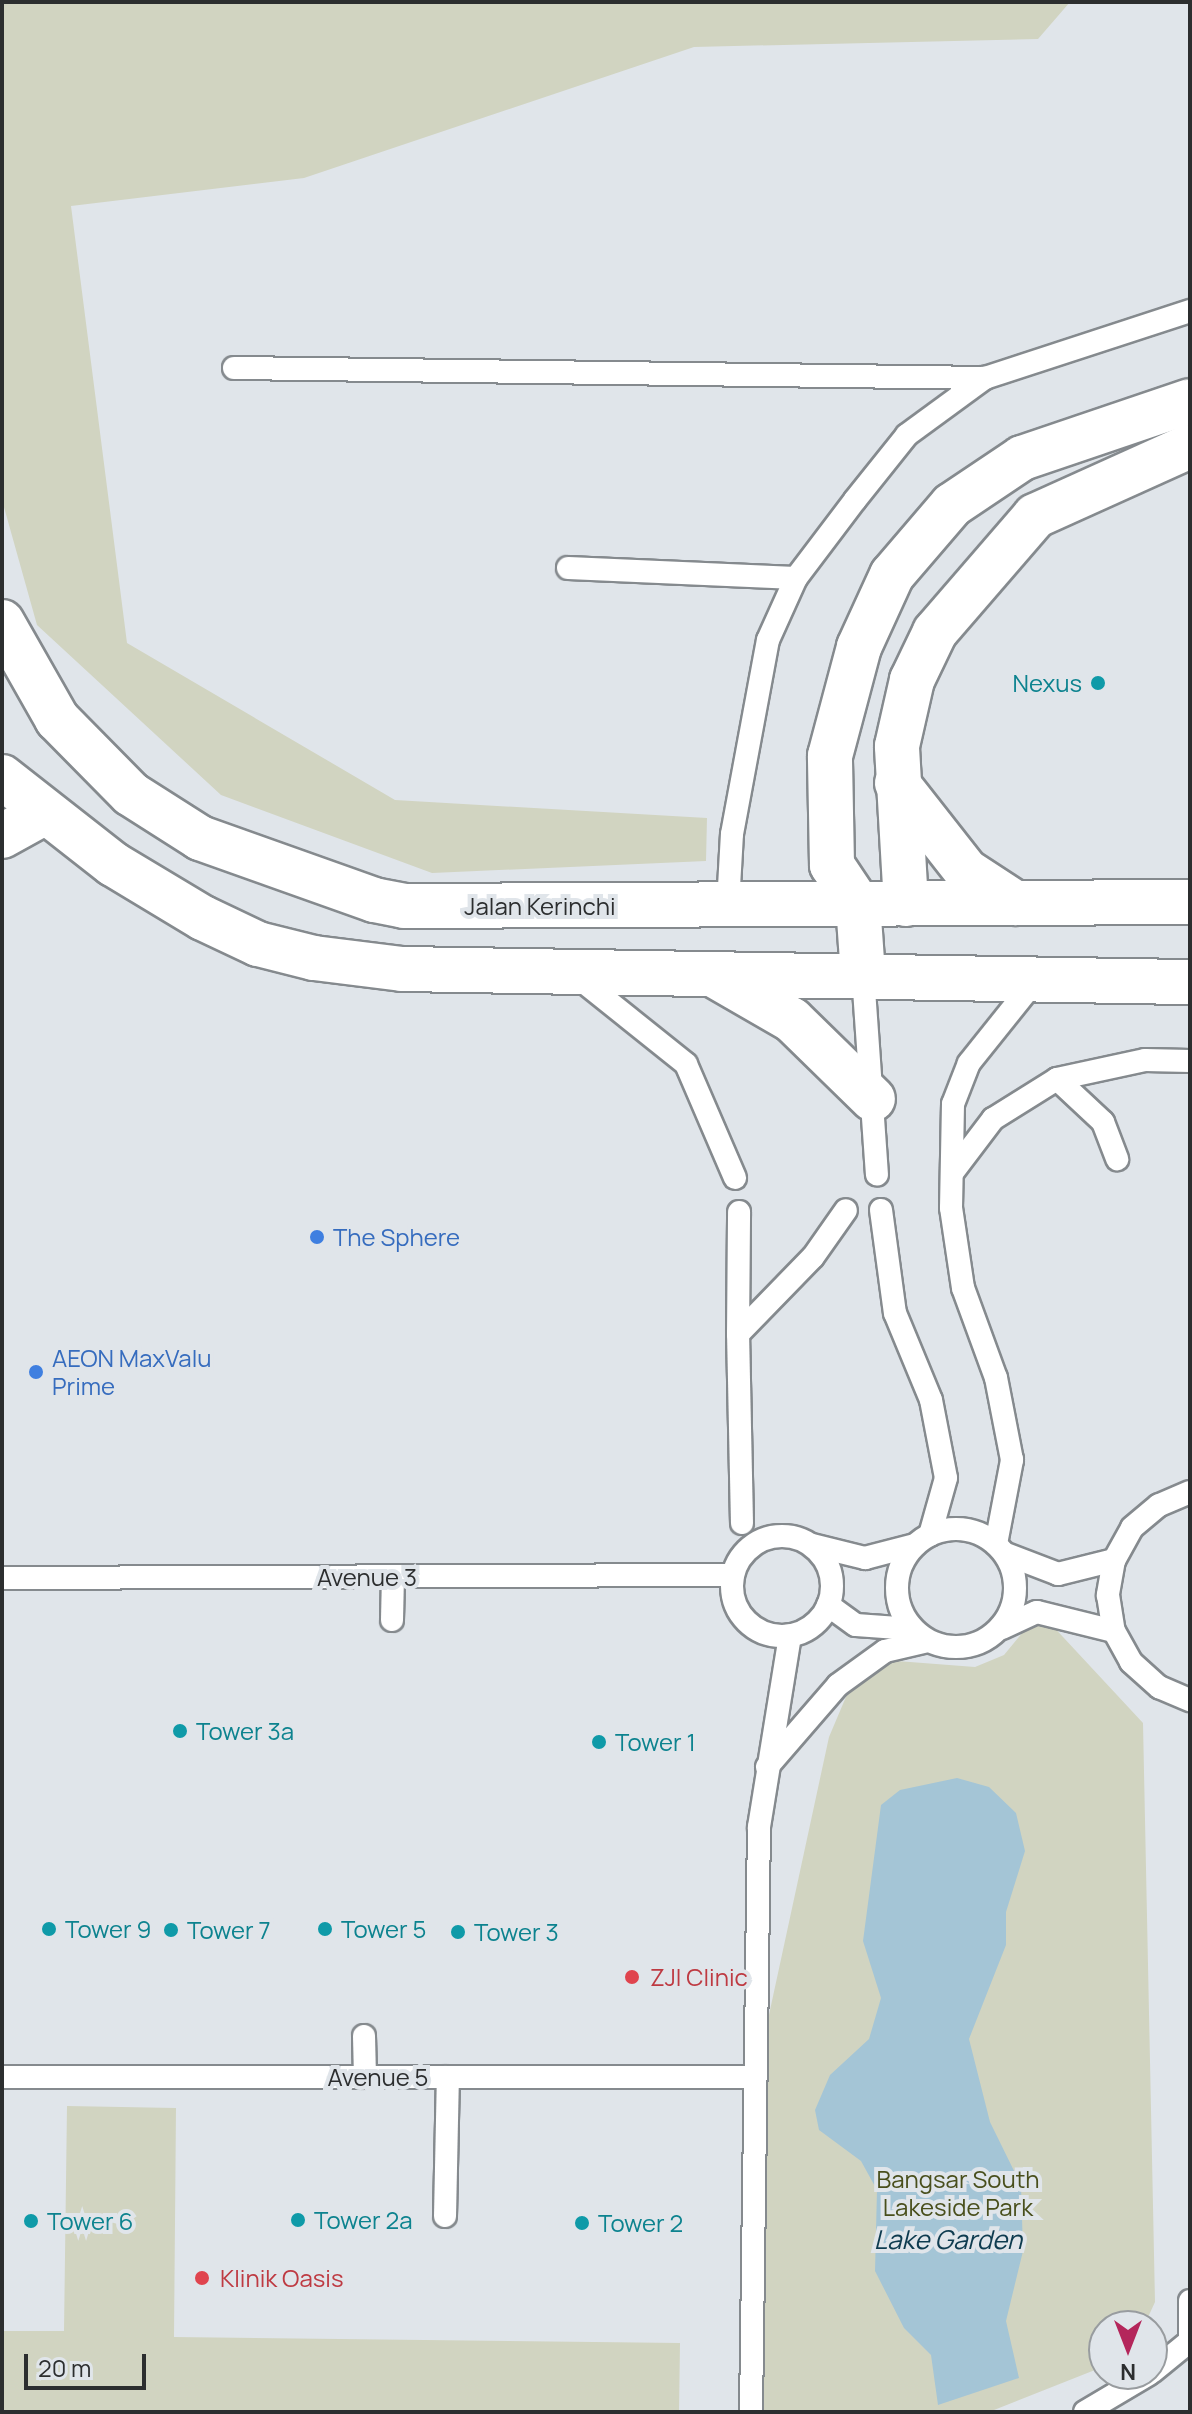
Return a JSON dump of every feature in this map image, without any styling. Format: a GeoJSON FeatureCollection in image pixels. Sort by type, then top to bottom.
{"type":"FeatureCollection","features":[{"type":"Feature","properties":{"kind":"main road"},"geometry":{"type":"LineString","coordinates":[[863,975],[858,904],[832,865],[830,756],[859,647],[892,575],[952,505],[1048,448],[1190,401]]}},
{"type":"Feature","properties":{"kind":"main road"},"geometry":{"type":"LineString","coordinates":[[906,904],[897,783],[912,680],[963,597],[1035,516],[1190,446]]}},
{"type":"Feature","properties":{"kind":"main road"},"geometry":{"type":"LineString","coordinates":[[1048,448],[1077,495]]}},
{"type":"Feature","properties":{"kind":"main road"},"geometry":{"type":"LineString","coordinates":[[910,554],[963,597]]}},
{"type":"Feature","properties":{"kind":"main road","name":"Jalan Kerinchi"},"geometry":{"type":"LineString","coordinates":[[2,622],[57,719],[131,794],[200,838],[300,878],[404,906],[1190,902]]}},
{"type":"Feature","properties":{"kind":"main road"},"geometry":{"type":"LineString","coordinates":[[2,777],[42,814],[125,872],[258,944],[402,969],[566,968],[1190,982]]}},
{"type":"Feature","properties":{"kind":"main road"},"geometry":{"type":"LineString","coordinates":[[897,783],[966,871],[1015,903]]}},
{"type":"Feature","properties":{"kind":"main road"},"geometry":{"type":"LineString","coordinates":[[2,836],[42,814]]}},
{"type":"Feature","properties":{"kind":"main road"},"geometry":{"type":"LineString","coordinates":[[707,971],[792,1020],[873,1099]]}},
{"type":"Feature","properties":{"kind":"lane"},"geometry":{"type":"LineString","coordinates":[[728,905],[732,834],[768,640],[796,578],[907,435],[985,378],[1190,311]]}},
{"type":"Feature","properties":{"kind":"lane"},"geometry":{"type":"LineString","coordinates":[[234,368],[985,378]]}},
{"type":"Feature","properties":{"kind":"lane"},"geometry":{"type":"LineString","coordinates":[[568,568],[796,578]]}},
{"type":"Feature","properties":{"kind":"lane"},"geometry":{"type":"LineString","coordinates":[[566,968],[686,1064],[735,1178]]}},
{"type":"Feature","properties":{"kind":"lane"},"geometry":{"type":"LineString","coordinates":[[863,975],[873,1099],[872,1171]]}},
{"type":"Feature","properties":{"kind":"lane"},"geometry":{"type":"LineString","coordinates":[[1001,1628],[1015,1600],[1000,1549],[1012,1460],[996,1378],[963,1288],[951,1174],[953,1104],[969,1063],[1038,979]]}},
{"type":"Feature","properties":{"kind":"lane"},"geometry":{"type":"LineString","coordinates":[[951,1174],[993,1119],[1057,1079],[1145,1060],[1190,1061]]}},
{"type":"Feature","properties":{"kind":"lane"},"geometry":{"type":"LineString","coordinates":[[1057,1079],[1103,1122],[1117,1159]]}},
{"type":"Feature","properties":{"kind":"lane"},"geometry":{"type":"LineString","coordinates":[[738,1334],[813,1257],[846,1210]]}},
{"type":"Feature","properties":{"kind":"lane"},"geometry":{"type":"LineString","coordinates":[[881,1210],[895,1313],[931,1400],[946,1478],[922,1540],[897,1586],[920,1635]]}},
{"type":"Feature","properties":{"kind":"lane"},"geometry":{"type":"LineString","coordinates":[[739,1212],[742,1523]]}},
{"type":"Feature","properties":{"kind":"lane"},"geometry":{"type":"LineString","coordinates":[[1190,1492],[1159,1505],[1132,1528],[1114,1560],[1108,1595],[1114,1631],[1131,1662],[1190,1700]]}},
{"type":"Feature","properties":{"kind":"lane"},"geometry":{"type":"LineString","coordinates":[[811,1545],[830,1572],[828,1605],[819,1620],[790,1635],[746,1620],[733,1575],[763,1539],[811,1545],[865,1558],[965,1529],[1029,1569],[1058,1574],[1114,1560]]}},
{"type":"Feature","properties":{"kind":"lane","name":"Avenue 3"},"geometry":{"type":"LineString","coordinates":[[2,1578],[733,1575]]}},
{"type":"Feature","properties":{"kind":"lane"},"geometry":{"type":"LineString","coordinates":[[392,1620],[393,1577]]}},
{"type":"Feature","properties":{"kind":"lane"},"geometry":{"type":"LineString","coordinates":[[828,1605],[856,1625],[920,1635],[967,1647],[1037,1612],[1114,1631]]}},
{"type":"Feature","properties":{"kind":"lane"},"geometry":{"type":"LineString","coordinates":[[751,2412],[753,2077],[765,1770],[790,1635]]}},
{"type":"Feature","properties":{"kind":"lane"},"geometry":{"type":"LineString","coordinates":[[765,1770],[838,1685],[885,1651],[920,1635]]}},
{"type":"Feature","properties":{"kind":"lane"},"geometry":{"type":"LineString","coordinates":[[364,2036],[365,2077]]}},
{"type":"Feature","properties":{"kind":"lane","name":"Avenue 5"},"geometry":{"type":"LineString","coordinates":[[2,2077],[753,2077]]}},
{"type":"Feature","properties":{"kind":"lane"},"geometry":{"type":"LineString","coordinates":[[445,2216],[448,2077]]}},
{"type":"Feature","properties":{"kind":"lane"},"geometry":{"type":"LineString","coordinates":[[1168,2359],[1190,2341],[1190,2301]]}},
{"type":"Feature","properties":{"kind":"lane"},"geometry":{"type":"LineString","coordinates":[[1085,2412],[1122,2390]]}},
{"type":"Feature","properties":{"kind":"green space"},"geometry":{"type":"Polygon","coordinates":[[[2,2],[1070,2],[1038,39],[694,47],[304,178],[71,206],[127,643],[395,800],[707,818],[706,861],[432,873],[221,795],[37,625],[2,500],[2,2]]]}},
{"type":"Feature","properties":{"kind":"green space","name":"Bangsar South Lakeside Park"},"geometry":{"type":"Polygon","coordinates":[[[1032,1621],[1050,1623],[1143,1723],[1155,2302],[1151,2310],[1088,2310],[1088,2373],[989,2412],[755,2412],[767,2024],[829,1737],[851,1685],[884,1660],[975,1667],[1004,1655],[1032,1621]]]}},
{"type":"Feature","properties":{"kind":"green space"},"geometry":{"type":"Polygon","coordinates":[[[67,2106],[176,2108],[174,2337],[680,2343],[679,2412],[2,2412],[2,2331],[64,2331],[67,2106]]]}},
{"type":"Feature","properties":{"kind":"water","name":"Lake Garden"},"geometry":{"type":"Polygon","coordinates":[[[957,1778],[989,1787],[1016,1813],[1025,1851],[1006,1912],[1006,1945],[969,2039],[990,2122],[1021,2185],[1023,2251],[1006,2321],[1019,2378],[938,2405],[931,2355],[904,2328],[875,2271],[877,2190],[861,2161],[819,2130],[815,2110],[830,2075],[869,2039],[881,1998],[863,1941],[881,1805],[900,1790],[957,1778]]]}},
{"type":"Feature","properties":{"kind":"place","name":"Nexus"},"geometry":{"type":"Point","coordinates":[1098,683]}},
{"type":"Feature","properties":{"kind":"place","name":"The Sphere"},"geometry":{"type":"Point","coordinates":[317,1237]}},
{"type":"Feature","properties":{"kind":"place","name":"AEON MaxValu Prime"},"geometry":{"type":"Point","coordinates":[36,1372]}},
{"type":"Feature","properties":{"kind":"place","name":"Tower 3a"},"geometry":{"type":"Point","coordinates":[180,1731]}},
{"type":"Feature","properties":{"kind":"place","name":"Tower 1"},"geometry":{"type":"Point","coordinates":[599,1742]}},
{"type":"Feature","properties":{"kind":"place","name":"Tower 9"},"geometry":{"type":"Point","coordinates":[49,1929]}},
{"type":"Feature","properties":{"kind":"place","name":"Tower 5"},"geometry":{"type":"Point","coordinates":[325,1929]}},
{"type":"Feature","properties":{"kind":"place","name":"Tower 7"},"geometry":{"type":"Point","coordinates":[171,1930]}},
{"type":"Feature","properties":{"kind":"place","name":"Tower 3"},"geometry":{"type":"Point","coordinates":[458,1932]}},
{"type":"Feature","properties":{"kind":"place","name":"ZJI Clinic"},"geometry":{"type":"Point","coordinates":[632,1977]}},
{"type":"Feature","properties":{"kind":"place","name":"Tower 2a"},"geometry":{"type":"Point","coordinates":[298,2220]}},
{"type":"Feature","properties":{"kind":"place","name":"Tower 6"},"geometry":{"type":"Point","coordinates":[31,2221]}},
{"type":"Feature","properties":{"kind":"place","name":"Tower 2"},"geometry":{"type":"Point","coordinates":[582,2223]}},
{"type":"Feature","properties":{"kind":"place","name":"Klinik Oasis"},"geometry":{"type":"Point","coordinates":[202,2278]}}]}
